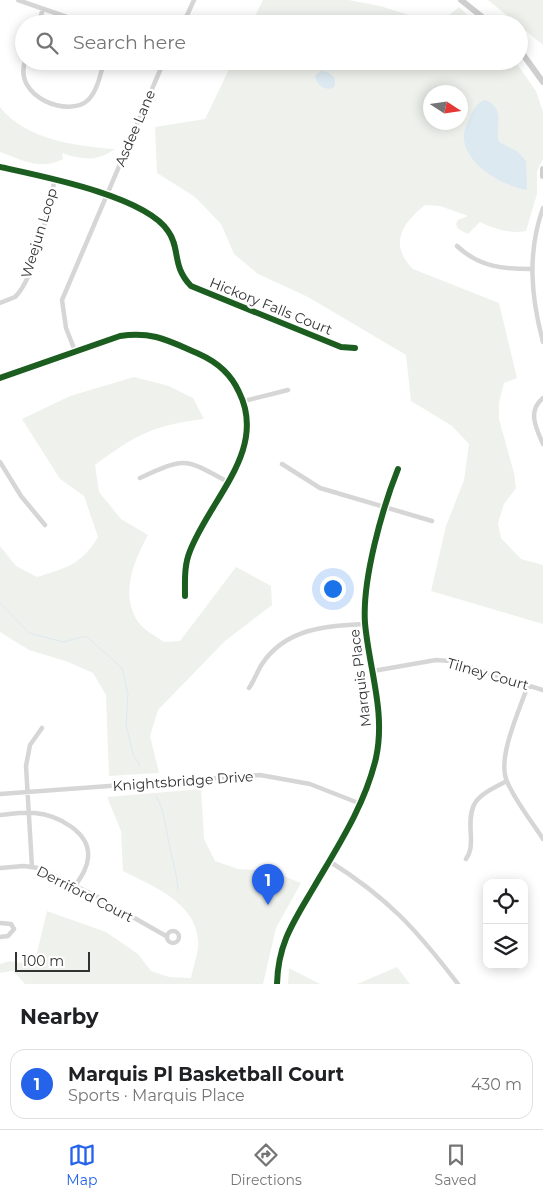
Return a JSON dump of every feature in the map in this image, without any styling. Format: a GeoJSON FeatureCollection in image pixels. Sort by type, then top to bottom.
{"type":"FeatureCollection","features":[{"type":"Feature","properties":{"kind":"street"},"geometry":{"type":"LineString","coordinates":[[18,0],[61,15]]}},
{"type":"Feature","properties":{"kind":"street"},"geometry":{"type":"LineString","coordinates":[[187,15],[194,0]]}},
{"type":"Feature","properties":{"kind":"street"},"geometry":{"type":"LineString","coordinates":[[461,0],[480,15]]}},
{"type":"Feature","properties":{"kind":"street"},"geometry":{"type":"LineString","coordinates":[[41,15],[43,9]]}},
{"type":"Feature","properties":{"kind":"street"},"geometry":{"type":"LineString","coordinates":[[528,58],[543,82]]}},
{"type":"Feature","properties":{"kind":"street"},"geometry":{"type":"LineString","coordinates":[[24,70],[23,78],[27,88],[34,96],[70,108],[81,105],[92,96],[101,70]]}},
{"type":"Feature","properties":{"kind":"street","name":"Asdee Lane"},"geometry":{"type":"LineString","coordinates":[[75,351],[66,328],[62,300],[160,70]]}},
{"type":"Feature","properties":{"kind":"street","name":"Hickory Falls Court"},"geometry":{"type":"LineString","coordinates":[[0,167],[91,188],[143,211],[165,228],[172,240],[178,269],[191,286],[341,347],[355,348]]}},
{"type":"Feature","properties":{"kind":"street"},"geometry":{"type":"LineString","coordinates":[[543,169],[543,176]]}},
{"type":"Feature","properties":{"kind":"street","name":"Weejun Loop"},"geometry":{"type":"LineString","coordinates":[[0,302],[15,297],[27,278],[40,240],[55,179]]}},
{"type":"Feature","properties":{"kind":"street"},"geometry":{"type":"LineString","coordinates":[[543,208],[535,230],[531,269],[534,297],[543,342]]}},
{"type":"Feature","properties":{"kind":"street"},"geometry":{"type":"LineString","coordinates":[[457,246],[468,256],[493,267],[531,269]]}},
{"type":"Feature","properties":{"kind":"street"},"geometry":{"type":"LineString","coordinates":[[0,378],[120,336],[140,333],[155,335],[213,360],[234,380],[244,401],[248,435],[241,459],[189,552],[185,572],[184,596]]}},
{"type":"Feature","properties":{"kind":"street"},"geometry":{"type":"LineString","coordinates":[[244,401],[288,390]]}},
{"type":"Feature","properties":{"kind":"street"},"geometry":{"type":"LineString","coordinates":[[543,398],[534,409],[533,420],[543,444]]}},
{"type":"Feature","properties":{"kind":"street"},"geometry":{"type":"LineString","coordinates":[[140,478],[183,461],[194,464],[228,482]]}},
{"type":"Feature","properties":{"kind":"street"},"geometry":{"type":"LineString","coordinates":[[0,462],[21,496],[46,525]]}},
{"type":"Feature","properties":{"kind":"street"},"geometry":{"type":"LineString","coordinates":[[282,464],[320,488],[432,521]]}},
{"type":"Feature","properties":{"kind":"street","name":"Marquis Place"},"geometry":{"type":"LineString","coordinates":[[277,984],[278,962],[286,933],[361,804],[374,765],[379,735],[378,700],[365,624],[367,584],[398,469]]}},
{"type":"Feature","properties":{"kind":"street"},"geometry":{"type":"LineString","coordinates":[[249,688],[268,656],[287,640],[318,628],[365,624]]}},
{"type":"Feature","properties":{"kind":"street","name":"Tilney Court"},"geometry":{"type":"LineString","coordinates":[[373,671],[436,660],[450,661],[543,690]]}},
{"type":"Feature","properties":{"kind":"street"},"geometry":{"type":"LineString","coordinates":[[528,685],[505,756],[505,772],[508,781],[543,839]]}},
{"type":"Feature","properties":{"kind":"street"},"geometry":{"type":"LineString","coordinates":[[32,867],[26,792],[27,755],[33,740],[42,728]]}},
{"type":"Feature","properties":{"kind":"street","name":"Knightsbridge Drive"},"geometry":{"type":"LineString","coordinates":[[0,794],[260,775],[310,784],[361,804]]}},
{"type":"Feature","properties":{"kind":"street"},"geometry":{"type":"LineString","coordinates":[[466,859],[471,846],[469,815],[475,802],[485,793],[508,781]]}},
{"type":"Feature","properties":{"kind":"street"},"geometry":{"type":"LineString","coordinates":[[0,815],[28,813],[44,815],[62,822],[78,832],[85,842],[88,859],[83,874],[75,886]]}},
{"type":"Feature","properties":{"kind":"street"},"geometry":{"type":"LineString","coordinates":[[329,861],[372,889],[394,907],[416,930],[458,984]]}},
{"type":"Feature","properties":{"kind":"street","name":"Derriford Court"},"geometry":{"type":"LineString","coordinates":[[0,868],[32,867],[75,886],[166,936]]}},
{"type":"Feature","properties":{"kind":"street"},"geometry":{"type":"LineString","coordinates":[[0,923],[11,924],[14,929],[8,936],[0,937]]}},
{"type":"Feature","properties":{"kind":"shaded area"},"geometry":{"type":"Polygon","coordinates":[[[263,0],[349,0],[380,6],[409,15],[256,15],[263,0]]]}},
{"type":"Feature","properties":{"kind":"shaded area"},"geometry":{"type":"Polygon","coordinates":[[[488,0],[543,0],[543,45],[528,33],[528,15],[506,15],[488,0]]]}},
{"type":"Feature","properties":{"kind":"shaded area"},"geometry":{"type":"Polygon","coordinates":[[[459,7],[467,15],[449,15],[459,7]]]}},
{"type":"Feature","properties":{"kind":"shaded area"},"geometry":{"type":"Polygon","coordinates":[[[229,70],[521,70],[536,91],[543,112],[543,159],[537,171],[537,194],[526,231],[514,232],[503,230],[480,222],[468,234],[458,229],[456,224],[458,220],[468,216],[440,206],[425,205],[404,227],[400,243],[401,252],[413,269],[499,303],[517,378],[504,383],[499,403],[499,419],[514,473],[516,488],[504,504],[498,523],[501,538],[521,559],[543,565],[543,624],[431,591],[446,526],[464,480],[469,444],[452,426],[411,401],[406,355],[308,297],[258,274],[234,254],[221,224],[195,197],[157,173],[155,127],[205,119],[229,70]]]}},
{"type":"Feature","properties":{"kind":"shaded area"},"geometry":{"type":"Polygon","coordinates":[[[321,71],[328,72],[335,78],[333,88],[324,88],[317,82],[315,76],[321,71]]]}},
{"type":"Feature","properties":{"kind":"shaded area"},"geometry":{"type":"Polygon","coordinates":[[[485,100],[492,103],[496,108],[498,113],[499,142],[518,152],[526,161],[527,190],[496,179],[477,164],[470,155],[465,145],[464,133],[465,130],[468,130],[468,121],[472,112],[485,100]]]}},
{"type":"Feature","properties":{"kind":"shaded area"},"geometry":{"type":"Polygon","coordinates":[[[0,107],[23,127],[37,134],[68,143],[115,149],[96,158],[76,157],[62,153],[63,159],[47,164],[32,163],[16,158],[0,152],[0,107]]]}},
{"type":"Feature","properties":{"kind":"shaded area"},"geometry":{"type":"Polygon","coordinates":[[[134,377],[169,386],[193,398],[204,419],[172,424],[146,433],[122,446],[95,465],[99,492],[121,519],[148,535],[134,567],[129,590],[133,612],[139,623],[147,631],[164,642],[180,641],[236,567],[271,586],[272,605],[225,641],[158,710],[150,736],[159,773],[109,776],[106,695],[93,673],[68,662],[29,650],[0,632],[0,546],[16,566],[37,577],[65,568],[79,560],[92,546],[98,537],[84,496],[60,479],[22,419],[70,396],[134,377]]]}},
{"type":"Feature","properties":{"kind":"shaded area"},"geometry":{"type":"Polygon","coordinates":[[[201,789],[204,839],[215,861],[238,869],[271,871],[301,883],[276,928],[263,984],[25,984],[13,971],[0,973],[0,964],[10,961],[34,965],[47,911],[106,932],[138,954],[151,971],[169,977],[191,978],[197,955],[198,941],[190,916],[171,897],[123,871],[121,831],[107,797],[201,789]]]}},
{"type":"Feature","properties":{"kind":"shaded area"},"geometry":{"type":"Polygon","coordinates":[[[397,967],[410,984],[357,984],[397,967]]]}},
{"type":"Feature","properties":{"kind":"shaded area"},"geometry":{"type":"Polygon","coordinates":[[[289,968],[320,984],[288,984],[289,968]]]}},
{"type":"Feature","properties":{"kind":"waterway"},"geometry":{"type":"LineString","coordinates":[[0,603],[29,633],[63,642],[86,636],[122,668],[128,694],[126,724],[133,754],[140,766]]}},
{"type":"Feature","properties":{"kind":"waterway"},"geometry":{"type":"LineString","coordinates":[[156,796],[164,819],[176,872],[178,890]]}},
{"type":"Feature","properties":{"kind":"cycle path"},"geometry":{"type":"LineString","coordinates":[[0,167],[91,189],[138,208],[156,219],[168,231],[174,244],[178,264],[191,286],[341,347],[355,348]]}},
{"type":"Feature","properties":{"kind":"cycle path"},"geometry":{"type":"LineString","coordinates":[[0,378],[120,336],[132,335],[152,336],[179,345],[212,361],[228,374],[239,392],[246,413],[246,434],[242,454],[233,474],[199,532],[188,556],[185,596]]}},
{"type":"Feature","properties":{"kind":"cycle path"},"geometry":{"type":"LineString","coordinates":[[277,984],[280,956],[288,933],[350,825],[365,792],[376,758],[379,741],[378,707],[367,640],[365,606],[374,545],[398,469]]}},
{"type":"Feature","properties":{"kind":"place","name":"Marquis Pl Basketball Court"},"geometry":{"type":"Point","coordinates":[268,905]}}]}
